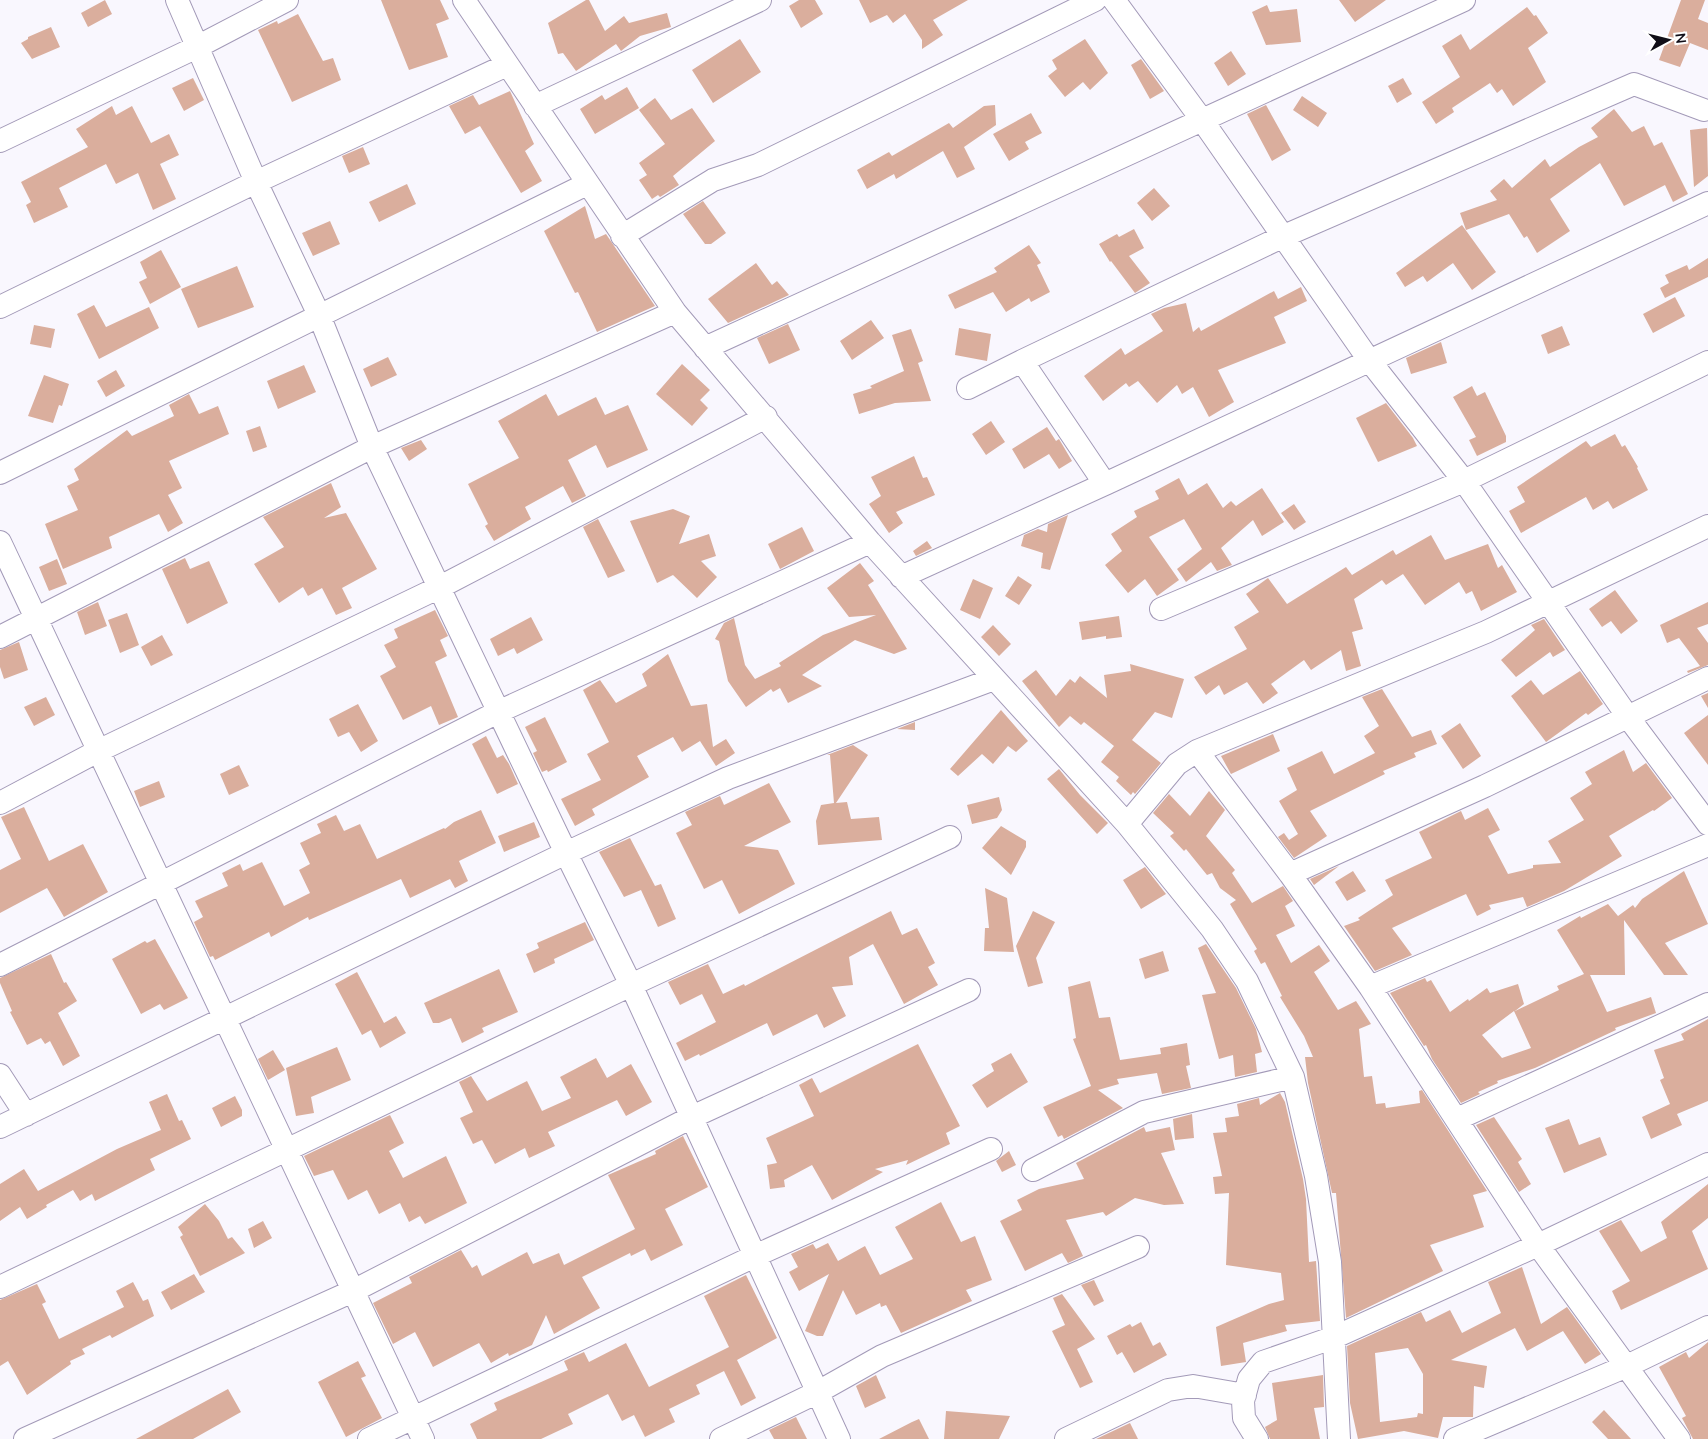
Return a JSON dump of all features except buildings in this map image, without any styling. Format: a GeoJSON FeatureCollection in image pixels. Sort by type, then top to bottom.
{"type":"FeatureCollection","features":[{"type":"Feature","properties":{"kind":"street"},"geometry":{"type":"LineString","coordinates":[[177,0],[256,182],[319,315],[372,448],[631,985],[757,1255],[840,1439]]}},
{"type":"Feature","properties":{"kind":"street"},"geometry":{"type":"LineString","coordinates":[[0,142],[197,48],[287,0]]}},
{"type":"Feature","properties":{"kind":"street"},"geometry":{"type":"LineString","coordinates":[[464,0],[675,312],[766,417],[870,542],[1127,824],[1222,944],[1246,981],[1293,1077],[1316,1176],[1330,1262],[1339,1439]]}},
{"type":"Feature","properties":{"kind":"street"},"geometry":{"type":"LineString","coordinates":[[535,106],[760,0]]}},
{"type":"Feature","properties":{"kind":"street"},"geometry":{"type":"LineString","coordinates":[[622,236],[713,180],[758,165],[1095,0]]}},
{"type":"Feature","properties":{"kind":"street"},"geometry":{"type":"LineString","coordinates":[[1114,0],[1202,120],[1369,360],[1464,481],[1628,717],[1708,824]]}},
{"type":"Feature","properties":{"kind":"street"},"geometry":{"type":"LineString","coordinates":[[706,348],[1464,0]]}},
{"type":"Feature","properties":{"kind":"street"},"geometry":{"type":"LineString","coordinates":[[0,307],[256,182],[507,65]]}},
{"type":"Feature","properties":{"kind":"street"},"geometry":{"type":"LineString","coordinates":[[968,388],[1284,236],[1634,84],[1707,107]]}},
{"type":"Feature","properties":{"kind":"street"},"geometry":{"type":"LineString","coordinates":[[0,473],[587,184]]}},
{"type":"Feature","properties":{"kind":"street"},"geometry":{"type":"LineString","coordinates":[[901,577],[1708,203]]}},
{"type":"Feature","properties":{"kind":"street"},"geometry":{"type":"LineString","coordinates":[[0,637],[372,448],[675,312]]}},
{"type":"Feature","properties":{"kind":"street"},"geometry":{"type":"LineString","coordinates":[[1022,361],[1105,484]]}},
{"type":"Feature","properties":{"kind":"street"},"geometry":{"type":"LineString","coordinates":[[1161,609],[1464,481],[1708,362]]}},
{"type":"Feature","properties":{"kind":"street"},"geometry":{"type":"LineString","coordinates":[[0,803],[98,750],[440,587],[766,417]]}},
{"type":"Feature","properties":{"kind":"street"},"geometry":{"type":"LineString","coordinates":[[1127,824],[1177,764],[1198,751],[1486,632],[1708,526]]}},
{"type":"Feature","properties":{"kind":"street"},"geometry":{"type":"LineString","coordinates":[[0,542],[423,1439]]}},
{"type":"Feature","properties":{"kind":"street"},"geometry":{"type":"LineString","coordinates":[[0,965],[161,885],[498,712],[870,542]]}},
{"type":"Feature","properties":{"kind":"street"},"geometry":{"type":"LineString","coordinates":[[1290,874],[1485,786],[1708,678]]}},
{"type":"Feature","properties":{"kind":"street"},"geometry":{"type":"LineString","coordinates":[[0,1127],[566,853],[728,778],[994,679]]}},
{"type":"Feature","properties":{"kind":"street"},"geometry":{"type":"LineString","coordinates":[[1198,751],[1290,874],[1370,987],[1538,1245],[1679,1439]]}},
{"type":"Feature","properties":{"kind":"street"},"geometry":{"type":"LineString","coordinates":[[0,1287],[631,985],[950,837]]}},
{"type":"Feature","properties":{"kind":"street"},"geometry":{"type":"LineString","coordinates":[[1370,987],[1708,846]]}},
{"type":"Feature","properties":{"kind":"street"},"geometry":{"type":"LineString","coordinates":[[25,1439],[352,1291],[692,1118],[969,990]]}},
{"type":"Feature","properties":{"kind":"street"},"geometry":{"type":"LineString","coordinates":[[1457,1119],[1708,1004]]}},
{"type":"Feature","properties":{"kind":"street"},"geometry":{"type":"LineString","coordinates":[[0,1074],[26,1115]]}},
{"type":"Feature","properties":{"kind":"street"},"geometry":{"type":"LineString","coordinates":[[1033,1170],[1144,1112],[1293,1077]]}},
{"type":"Feature","properties":{"kind":"street"},"geometry":{"type":"LineString","coordinates":[[369,1439],[757,1255],[992,1149]]}},
{"type":"Feature","properties":{"kind":"street"},"geometry":{"type":"LineString","coordinates":[[1257,1439],[1244,1418],[1245,1395],[1249,1379],[1263,1362],[1335,1336],[1538,1245],[1708,1164]]}},
{"type":"Feature","properties":{"kind":"street"},"geometry":{"type":"LineString","coordinates":[[721,1439],[818,1392],[882,1356],[1138,1247]]}},
{"type":"Feature","properties":{"kind":"street"},"geometry":{"type":"LineString","coordinates":[[1455,1439],[1627,1366],[1708,1327]]}},
{"type":"Feature","properties":{"kind":"street"},"geometry":{"type":"LineString","coordinates":[[1066,1439],[1168,1390],[1193,1386],[1245,1395]]}}]}
